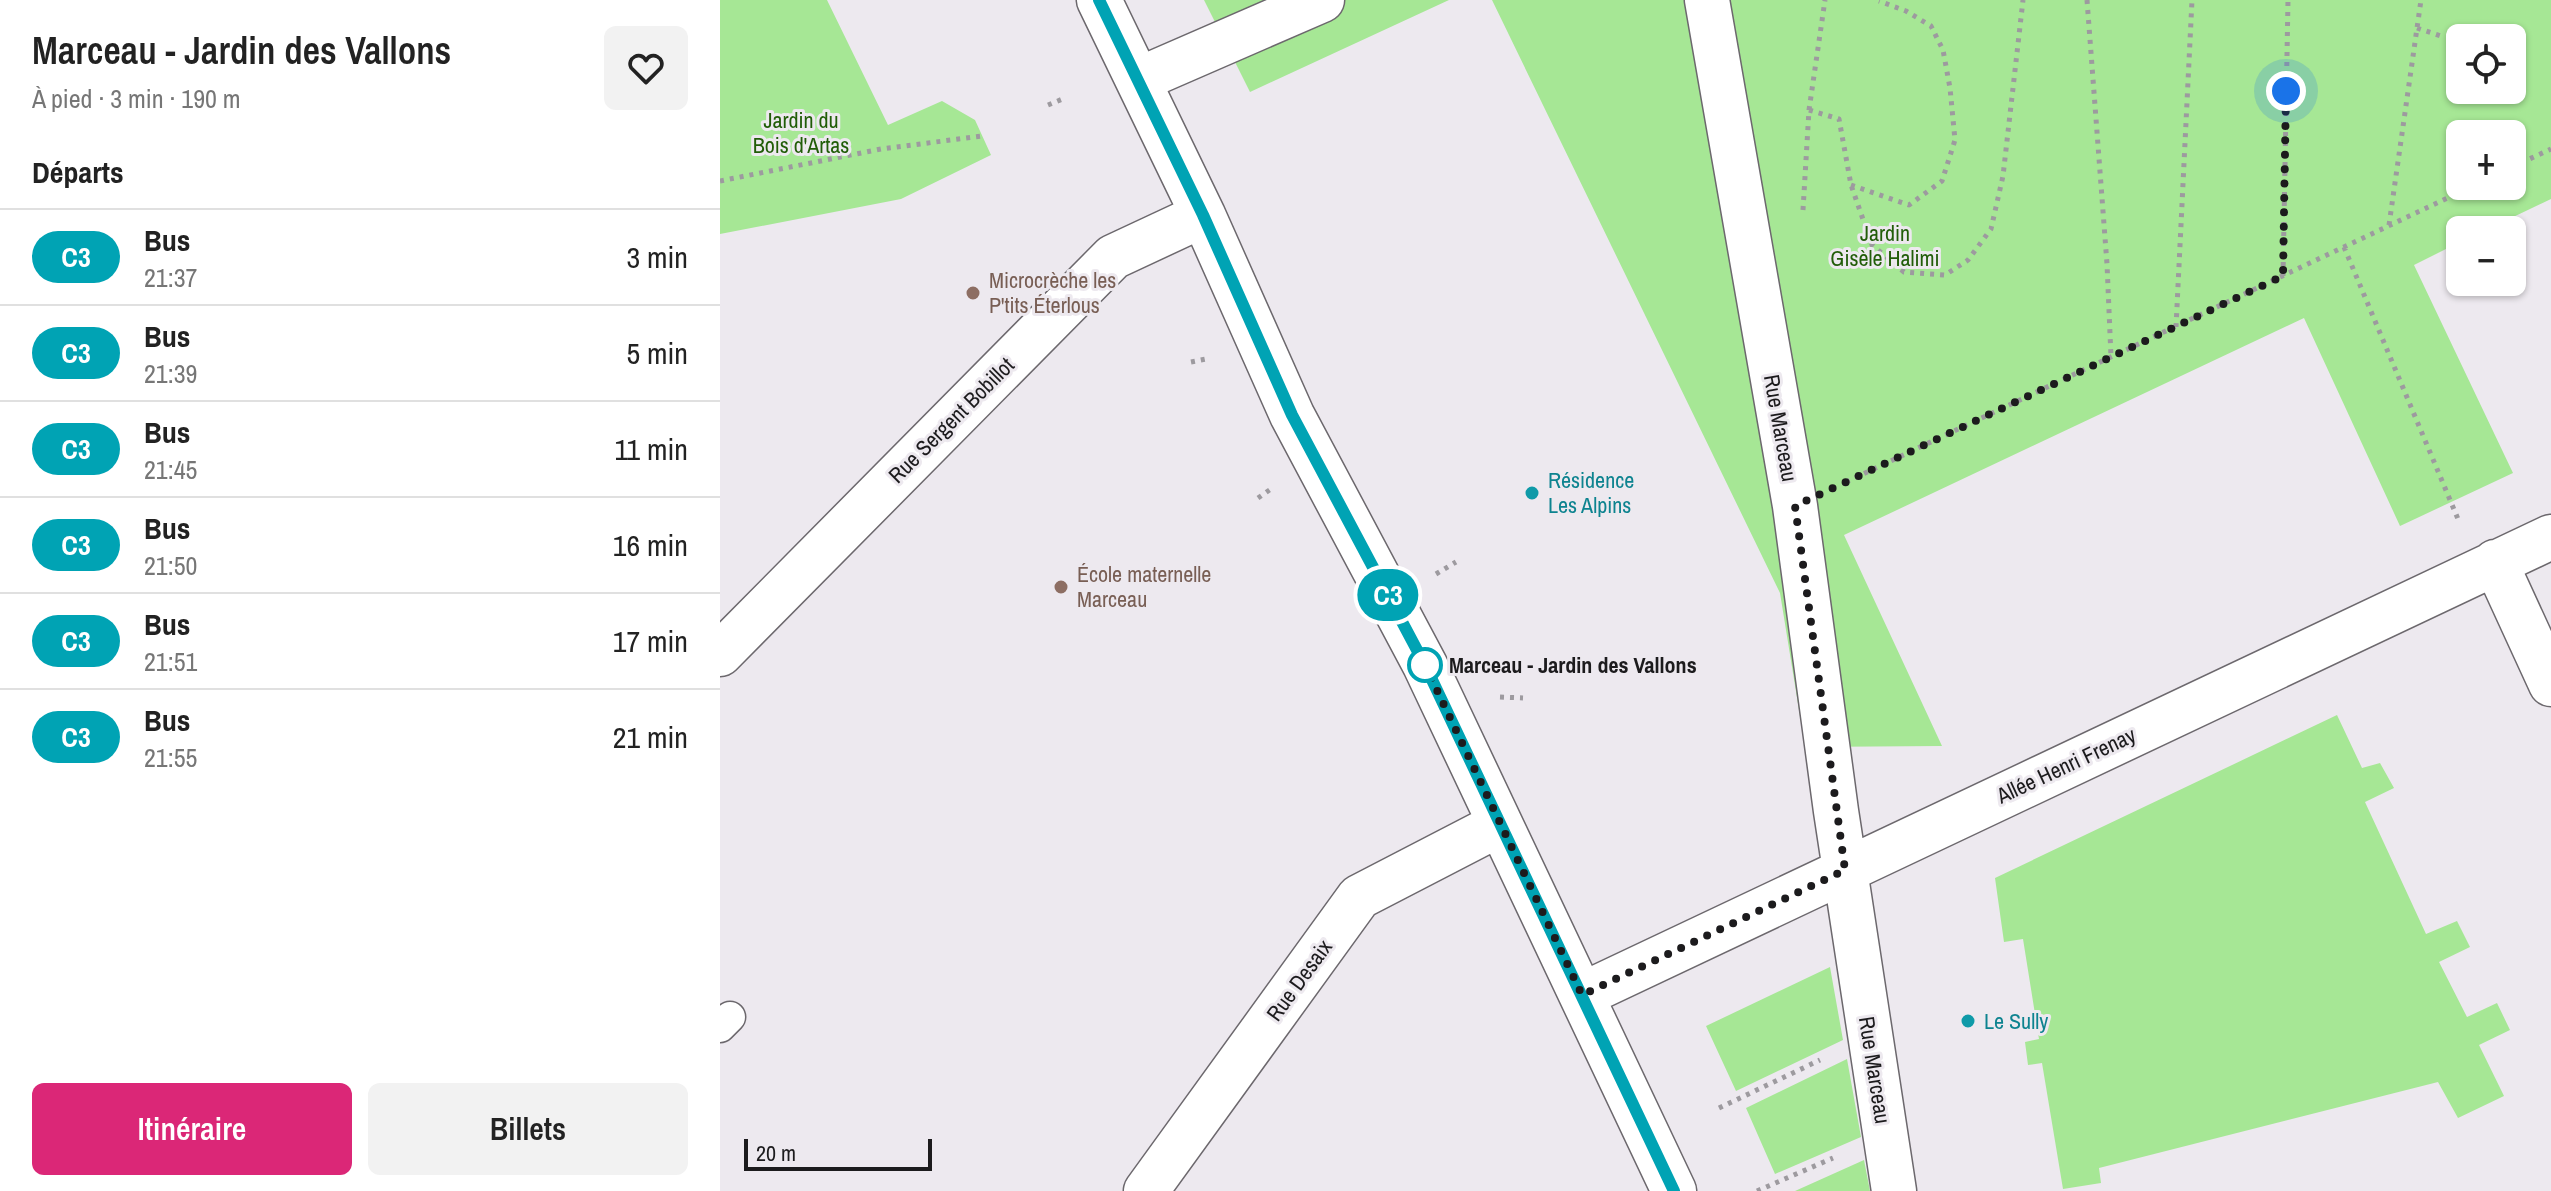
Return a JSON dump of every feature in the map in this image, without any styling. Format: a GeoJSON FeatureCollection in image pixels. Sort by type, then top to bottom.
{"type":"FeatureCollection","features":[{"type":"Feature","properties":{"kind":"street"},"geometry":{"type":"LineString","coordinates":[[1099,0],[1203,215],[1292,415],[1425,665],[1674,1191]]}},
{"type":"Feature","properties":{"kind":"street"},"geometry":{"type":"LineString","coordinates":[[1138,80],[1322,0]]}},
{"type":"Feature","properties":{"kind":"street","name":"Rue Marceau"},"geometry":{"type":"LineString","coordinates":[[1707,0],[1795,506],[1845,870],[1894,1191]]}},
{"type":"Feature","properties":{"kind":"street","name":"Rue Sergent Bobillot"},"geometry":{"type":"LineString","coordinates":[[720,654],[1113,257],[1203,215]]}},
{"type":"Feature","properties":{"kind":"street","name":"Allée Henri Frenay"},"geometry":{"type":"LineString","coordinates":[[1582,995],[2551,537]]}},
{"type":"Feature","properties":{"kind":"street"},"geometry":{"type":"LineString","coordinates":[[2487,567],[2551,684]]}},
{"type":"Feature","properties":{"kind":"street","name":"Rue Desaix"},"geometry":{"type":"LineString","coordinates":[[1146,1191],[1359,897],[1500,824]]}},
{"type":"Feature","properties":{"kind":"path"},"geometry":{"type":"LineString","coordinates":[[1825,0],[1809,110],[1839,119],[1851,185],[1872,245],[1904,272],[1945,275],[1968,260],[1991,229],[2003,176],[2023,0]]}},
{"type":"Feature","properties":{"kind":"path"},"geometry":{"type":"LineString","coordinates":[[2087,0],[2111,357]]}},
{"type":"Feature","properties":{"kind":"path"},"geometry":{"type":"LineString","coordinates":[[2176,327],[2192,0]]}},
{"type":"Feature","properties":{"kind":"path"},"geometry":{"type":"LineString","coordinates":[[2283,276],[2288,0]]}},
{"type":"Feature","properties":{"kind":"path"},"geometry":{"type":"LineString","coordinates":[[2388,226],[2421,0]]}},
{"type":"Feature","properties":{"kind":"path"},"geometry":{"type":"LineString","coordinates":[[1851,185],[1909,205],[1942,181],[1955,140],[1943,50],[1931,26],[1906,11],[1879,1]]}},
{"type":"Feature","properties":{"kind":"path"},"geometry":{"type":"LineString","coordinates":[[2417,28],[2444,37]]}},
{"type":"Feature","properties":{"kind":"path"},"geometry":{"type":"LineString","coordinates":[[1048,105],[1065,98]]}},
{"type":"Feature","properties":{"kind":"path"},"geometry":{"type":"LineString","coordinates":[[720,181],[881,149],[982,136]]}},
{"type":"Feature","properties":{"kind":"path"},"geometry":{"type":"LineString","coordinates":[[2526,161],[2551,149]]}},
{"type":"Feature","properties":{"kind":"path"},"geometry":{"type":"LineString","coordinates":[[1795,506],[2446,199]]}},
{"type":"Feature","properties":{"kind":"path"},"geometry":{"type":"LineString","coordinates":[[2344,247],[2487,567]]}},
{"type":"Feature","properties":{"kind":"path"},"geometry":{"type":"LineString","coordinates":[[1429,578],[1456,562]]}},
{"type":"Feature","properties":{"kind":"path"},"geometry":{"type":"LineString","coordinates":[[1719,1108],[1870,1037]]}},
{"type":"Feature","properties":{"kind":"path"},"geometry":{"type":"LineString","coordinates":[[1757,1191],[1885,1135]]}},
{"type":"Feature","properties":{"kind":"green space","name":"Jardin du Bois d'Artas"},"geometry":{"type":"Polygon","coordinates":[[[720,0],[827,0],[888,125],[942,101],[975,120],[991,155],[901,199],[720,234],[720,0]]]}},
{"type":"Feature","properties":{"kind":"green space"},"geometry":{"type":"Polygon","coordinates":[[[1204,0],[1449,0],[1250,92],[1204,0]]]}},
{"type":"Feature","properties":{"kind":"green space","name":"Jardin Gisèle Halimi"},"geometry":{"type":"Polygon","coordinates":[[[1492,0],[2551,0],[2551,199],[2515,216],[2446,216],[2446,249],[2414,265],[2513,473],[2400,526],[2304,318],[1844,535],[1942,746],[1805,747],[1780,593],[1492,0]]]}},
{"type":"Feature","properties":{"kind":"green space"},"geometry":{"type":"Polygon","coordinates":[[[2337,715],[2362,768],[2380,763],[2394,788],[2365,802],[2426,934],[2457,921],[2470,947],[2439,962],[2467,1017],[2497,1003],[2510,1030],[2479,1045],[2504,1096],[2458,1118],[2438,1082],[2099,1168],[2101,1183],[2063,1189],[2042,1063],[2028,1065],[2025,1042],[2039,1039],[2023,939],[2004,942],[1995,878],[2337,715]]]}},
{"type":"Feature","properties":{"kind":"green space"},"geometry":{"type":"Polygon","coordinates":[[[1830,967],[1843,1040],[1736,1091],[1706,1026],[1830,967]]]}},
{"type":"Feature","properties":{"kind":"green space"},"geometry":{"type":"Polygon","coordinates":[[[1847,1059],[1861,1137],[1775,1174],[1746,1108],[1847,1059]]]}},
{"type":"Feature","properties":{"kind":"green space"},"geometry":{"type":"Polygon","coordinates":[[[1864,1160],[1870,1191],[1795,1191],[1864,1160]]]}},
{"type":"Feature","properties":{"kind":"bus line","name":"C3"},"geometry":{"type":"LineString","coordinates":[[1099,0],[1158,117],[1292,415],[1425,665],[1674,1191]]}},
{"type":"Feature","properties":{"kind":"place","name":"Microcrèche les P'tits Éterlous"},"geometry":{"type":"Point","coordinates":[973,293]}},
{"type":"Feature","properties":{"kind":"place","name":"Résidence Les Alpins"},"geometry":{"type":"Point","coordinates":[1532,493]}},
{"type":"Feature","properties":{"kind":"place","name":"École maternelle Marceau"},"geometry":{"type":"Point","coordinates":[1061,587]}},
{"type":"Feature","properties":{"kind":"place","name":"Marceau - Jardin des Vallons"},"geometry":{"type":"Point","coordinates":[1425,665]}},
{"type":"Feature","properties":{"kind":"place","name":"Le Sully"},"geometry":{"type":"Point","coordinates":[1968,1021]}},
{"type":"Feature","properties":{"kind":"route"},"geometry":{"type":"LineString","coordinates":[[1425,665],[1582,995],[1845,870],[1795,506],[2283,276],[2286,91]]}}]}
